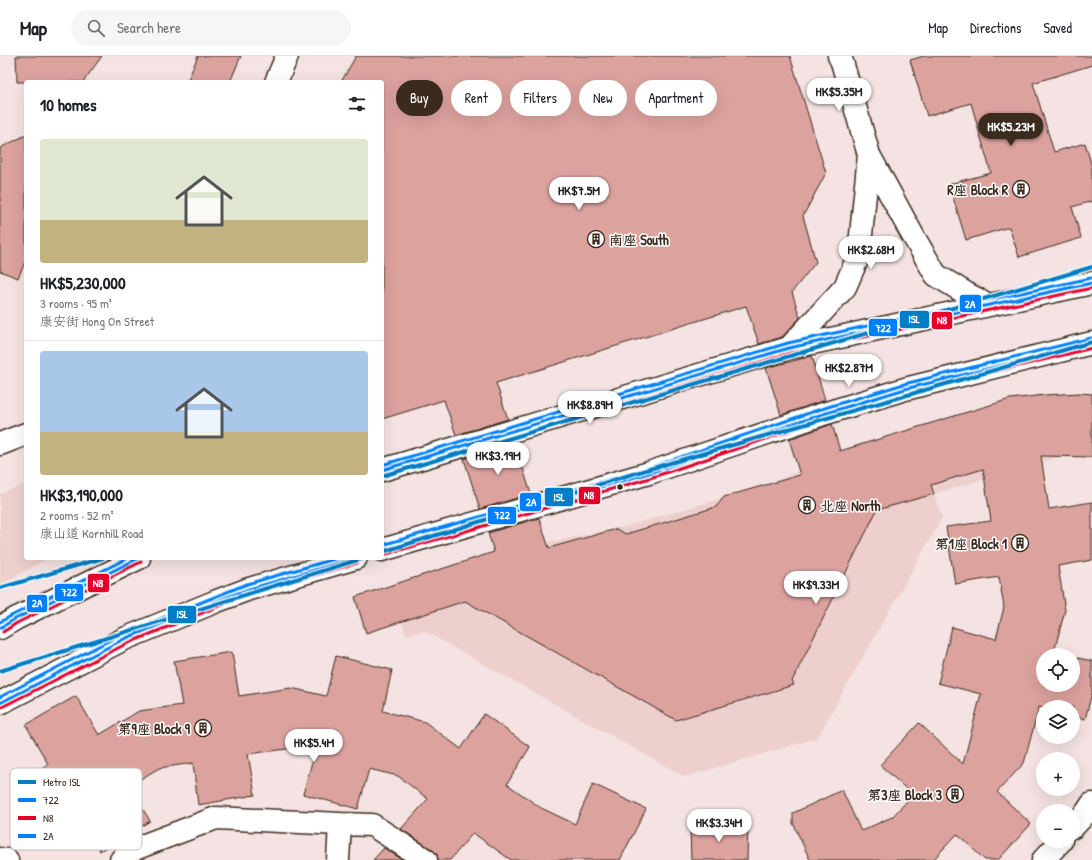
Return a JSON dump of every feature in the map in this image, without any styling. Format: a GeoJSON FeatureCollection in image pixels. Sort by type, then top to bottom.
{"type":"FeatureCollection","features":[{"type":"Feature","properties":{"kind":"main road"},"geometry":{"type":"LineString","coordinates":[[277,80],[287,56]]}},
{"type":"Feature","properties":{"kind":"main road"},"geometry":{"type":"LineString","coordinates":[[839,56],[869,155],[912,234],[936,274],[967,294],[989,305]]}},
{"type":"Feature","properties":{"kind":"main road"},"geometry":{"type":"LineString","coordinates":[[789,348],[845,288],[859,255],[869,155]]}},
{"type":"Feature","properties":{"kind":"main road"},"geometry":{"type":"LineString","coordinates":[[384,469],[789,348],[1092,283]]}},
{"type":"Feature","properties":{"kind":"main road"},"geometry":{"type":"LineString","coordinates":[[384,549],[649,473],[878,397],[1092,343]]}},
{"type":"Feature","properties":{"kind":"main road"},"geometry":{"type":"LineString","coordinates":[[1063,350],[1092,358]]}},
{"type":"Feature","properties":{"kind":"main road"},"geometry":{"type":"LineString","coordinates":[[0,444],[24,435]]}},
{"type":"Feature","properties":{"kind":"main road"},"geometry":{"type":"LineString","coordinates":[[0,628],[14,619],[135,560]]}},
{"type":"Feature","properties":{"kind":"main road"},"geometry":{"type":"LineString","coordinates":[[0,703],[124,639],[249,589],[349,560]]}},
{"type":"Feature","properties":{"kind":"main road"},"geometry":{"type":"LineString","coordinates":[[1080,819],[1092,804]]}},
{"type":"Feature","properties":{"kind":"main road"},"geometry":{"type":"LineString","coordinates":[[142,846],[216,818],[372,825],[426,860]]}},
{"type":"Feature","properties":{"kind":"main road"},"geometry":{"type":"LineString","coordinates":[[338,860],[340,824]]}},
{"type":"Feature","properties":{"kind":"main road"},"geometry":{"type":"LineString","coordinates":[[1043,860],[1054,848]]}},
{"type":"Feature","properties":{"kind":"main road"},"geometry":{"type":"LineString","coordinates":[[121,860],[132,850]]}},
{"type":"Feature","properties":{"kind":"main road"},"geometry":{"type":"LineString","coordinates":[[0,859],[7,860]]}},
{"type":"Feature","properties":{"kind":"shaded area","name":"北座 North"},"geometry":{"type":"Polygon","coordinates":[[[1080,393],[1092,394],[1092,457],[1062,456],[934,494],[942,518],[817,738],[685,777],[424,631],[406,635],[402,622],[366,633],[355,597],[484,555],[616,529],[768,485],[851,447],[1010,399],[1080,393]]]}},
{"type":"Feature","properties":{"kind":"shaded area"},"geometry":{"type":"Polygon","coordinates":[[[24,485],[24,560],[44,560],[0,585],[0,494],[24,485]]]}},
{"type":"Feature","properties":{"kind":"building"},"geometry":{"type":"Polygon","coordinates":[[[16,56],[102,56],[84,80],[24,80],[24,82],[17,82],[16,56]]]}},
{"type":"Feature","properties":{"kind":"building"},"geometry":{"type":"Polygon","coordinates":[[[198,56],[241,56],[231,80],[188,80],[198,56]]]}},
{"type":"Feature","properties":{"kind":"building","name":"南座 South"},"geometry":{"type":"Polygon","coordinates":[[[356,56],[790,56],[826,173],[803,216],[816,262],[792,292],[800,318],[782,337],[759,344],[746,306],[496,383],[508,419],[456,435],[444,400],[384,418],[384,80],[342,80],[356,56]]]}},
{"type":"Feature","properties":{"kind":"building"},"geometry":{"type":"Polygon","coordinates":[[[924,56],[1092,56],[1092,65],[1033,83],[1054,152],[1085,143],[1092,167],[1092,201],[1072,207],[1081,238],[1019,257],[1009,227],[966,240],[949,184],[991,173],[971,103],[927,116],[910,60],[924,56]]]}},
{"type":"Feature","properties":{"kind":"building"},"geometry":{"type":"Polygon","coordinates":[[[24,136],[24,264],[18,278],[0,271],[0,148],[24,136]]]}},
{"type":"Feature","properties":{"kind":"building"},"geometry":{"type":"Polygon","coordinates":[[[812,356],[825,400],[781,415],[766,368],[812,356]]]}},
{"type":"Feature","properties":{"kind":"building","name":"北座 North"},"geometry":{"type":"Polygon","coordinates":[[[1080,393],[1092,394],[1092,457],[1041,456],[1049,509],[1092,502],[1092,560],[1058,566],[1065,610],[1055,648],[1036,648],[1036,692],[1080,692],[1080,658],[1092,661],[1092,693],[1085,719],[1080,718],[1080,700],[1036,700],[1036,718],[1024,763],[997,792],[1031,824],[998,860],[985,860],[957,834],[933,860],[810,860],[793,823],[793,813],[842,790],[861,831],[892,817],[913,795],[880,765],[919,723],[963,764],[981,694],[938,683],[952,627],[996,639],[1004,607],[999,577],[955,584],[946,527],[991,521],[983,469],[931,485],[934,494],[877,510],[792,681],[794,685],[676,720],[465,601],[366,633],[355,597],[494,552],[488,533],[539,518],[549,548],[616,529],[626,534],[716,507],[724,497],[800,475],[789,439],[832,424],[840,451],[1010,399],[1080,393]]]}},
{"type":"Feature","properties":{"kind":"building"},"geometry":{"type":"Polygon","coordinates":[[[515,443],[531,494],[480,509],[464,459],[515,443]]]}},
{"type":"Feature","properties":{"kind":"building"},"geometry":{"type":"Polygon","coordinates":[[[232,652],[239,696],[291,688],[326,696],[336,656],[392,670],[383,711],[425,722],[461,749],[484,714],[530,747],[507,784],[541,808],[575,824],[593,784],[646,809],[620,860],[511,860],[473,833],[450,860],[438,860],[437,854],[433,850],[401,829],[428,799],[398,776],[369,769],[358,809],[303,794],[317,745],[248,754],[255,795],[198,805],[193,763],[159,768],[142,778],[142,768],[41,768],[48,764],[26,725],[76,696],[99,735],[139,711],[182,705],[174,661],[232,652]]]}},
{"type":"Feature","properties":{"kind":"building"},"geometry":{"type":"Polygon","coordinates":[[[142,808],[150,821],[142,826],[142,808]]]}},
{"type":"Feature","properties":{"kind":"building"},"geometry":{"type":"Polygon","coordinates":[[[690,826],[748,827],[747,860],[691,860],[690,826]]]}},
{"type":"Feature","properties":{"kind":"building"},"geometry":{"type":"Polygon","coordinates":[[[384,848],[403,860],[373,860],[384,848]]]}},
{"type":"Feature","properties":{"kind":"metro line","name":"ISL"},"geometry":{"type":"LineString","coordinates":[[384,475],[1092,267]]}},
{"type":"Feature","properties":{"kind":"metro line","name":"ISL"},"geometry":{"type":"LineString","coordinates":[[384,551],[639,472],[1092,342]]}},
{"type":"Feature","properties":{"kind":"metro line","name":"ISL"},"geometry":{"type":"LineString","coordinates":[[0,588],[96,560]]}},
{"type":"Feature","properties":{"kind":"metro line","name":"ISL"},"geometry":{"type":"LineString","coordinates":[[0,671],[358,560]]}},
{"type":"Feature","properties":{"kind":"transit line","name":"2A"},"geometry":{"type":"LineString","coordinates":[[384,464],[788,343],[1091,278]]}},
{"type":"Feature","properties":{"kind":"transit line","name":"722"},"geometry":{"type":"LineString","coordinates":[[384,469],[789,348],[1092,283]]}},
{"type":"Feature","properties":{"kind":"transit line","name":"N8"},"geometry":{"type":"LineString","coordinates":[[384,475],[790,353],[1092,288]]}},
{"type":"Feature","properties":{"kind":"transit line","name":"2A"},"geometry":{"type":"LineString","coordinates":[[384,544],[648,468],[818,410],[904,384],[1091,338]]}},
{"type":"Feature","properties":{"kind":"transit line","name":"722"},"geometry":{"type":"LineString","coordinates":[[384,549],[649,473],[820,415],[905,389],[1092,343]]}},
{"type":"Feature","properties":{"kind":"transit line","name":"N8"},"geometry":{"type":"LineString","coordinates":[[384,555],[650,478],[822,420],[906,394],[1092,348]]}},
{"type":"Feature","properties":{"kind":"transit line","name":"2A"},"geometry":{"type":"LineString","coordinates":[[0,622],[124,560]]}},
{"type":"Feature","properties":{"kind":"transit line","name":"722"},"geometry":{"type":"LineString","coordinates":[[0,628],[15,619],[135,560]]}},
{"type":"Feature","properties":{"kind":"transit line","name":"2A"},"geometry":{"type":"LineString","coordinates":[[0,697],[122,634],[247,584],[331,560]]}},
{"type":"Feature","properties":{"kind":"transit line","name":"722"},"geometry":{"type":"LineString","coordinates":[[0,703],[124,639],[249,589],[349,560]]}},
{"type":"Feature","properties":{"kind":"transit line","name":"N8"},"geometry":{"type":"LineString","coordinates":[[3,632],[17,623],[141,562]]}},
{"type":"Feature","properties":{"kind":"transit line","name":"N8"},"geometry":{"type":"LineString","coordinates":[[2,707],[126,644],[219,606],[251,594],[357,563]]}},
{"type":"Feature","properties":{"kind":"place","name":"R座 Block R"},"geometry":{"type":"Point","coordinates":[1021,189]}},
{"type":"Feature","properties":{"kind":"place","name":"南座 South"},"geometry":{"type":"Point","coordinates":[596,239]}},
{"type":"Feature","properties":{"kind":"place","name":"北座 North"},"geometry":{"type":"Point","coordinates":[807,505]}},
{"type":"Feature","properties":{"kind":"place","name":"第1座 Block 1"},"geometry":{"type":"Point","coordinates":[1020,543]}},
{"type":"Feature","properties":{"kind":"place","name":"第9座 Block 9"},"geometry":{"type":"Point","coordinates":[203,728]}},
{"type":"Feature","properties":{"kind":"place","name":"第3座 Block 3"},"geometry":{"type":"Point","coordinates":[955,794]}}]}
